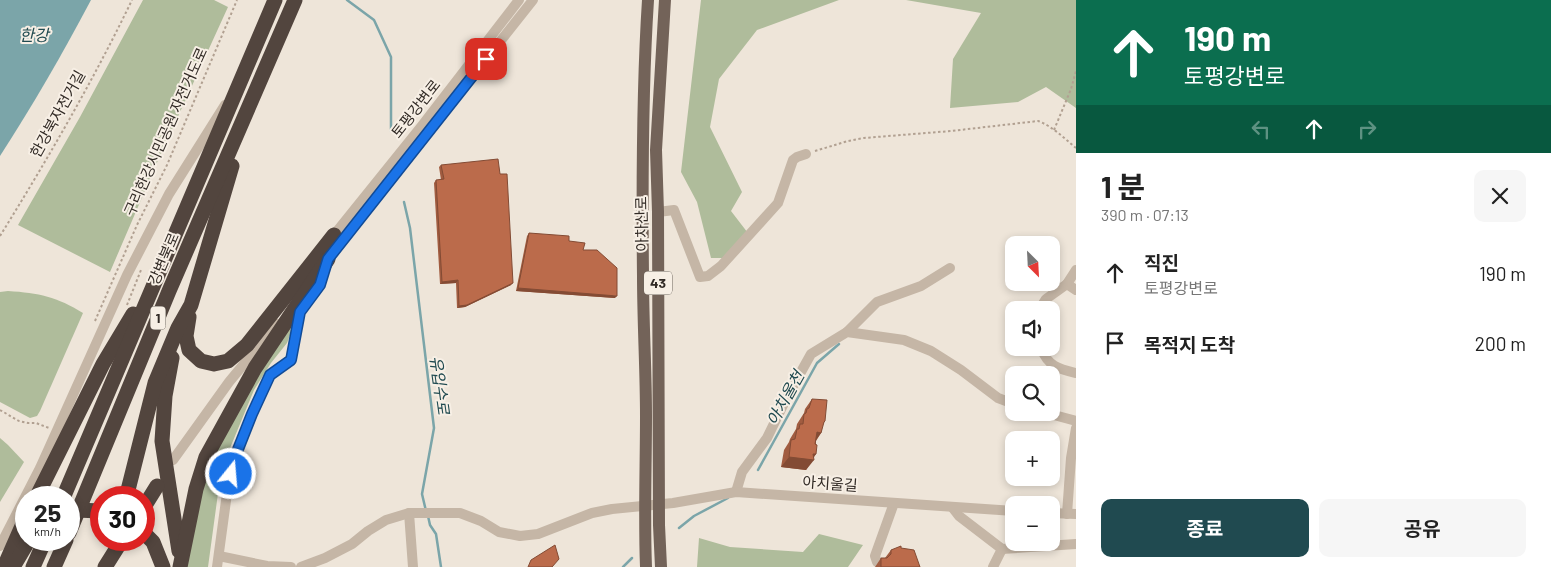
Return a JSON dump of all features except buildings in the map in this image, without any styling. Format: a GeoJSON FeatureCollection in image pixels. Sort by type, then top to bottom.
{"type":"FeatureCollection","features":[{"type":"Feature","properties":{"kind":"highway","name":"강변북로"},"geometry":{"type":"LineString","coordinates":[[68,486],[275,0]]}},
{"type":"Feature","properties":{"kind":"highway","name":"강변북로"},"geometry":{"type":"LineString","coordinates":[[80,505],[169,291],[295,0]]}},
{"type":"Feature","properties":{"kind":"highway"},"geometry":{"type":"LineString","coordinates":[[250,104],[191,305],[186,336],[189,350],[201,361],[214,364],[228,361],[247,345],[334,234]]}},
{"type":"Feature","properties":{"kind":"highway"},"geometry":{"type":"LineString","coordinates":[[180,565],[196,489],[206,457],[255,368],[328,259]]}},
{"type":"Feature","properties":{"kind":"highway"},"geometry":{"type":"LineString","coordinates":[[42,486],[104,364],[164,261]]}},
{"type":"Feature","properties":{"kind":"highway"},"geometry":{"type":"LineString","coordinates":[[129,486],[156,383],[178,328],[191,305]]}},
{"type":"Feature","properties":{"kind":"highway"},"geometry":{"type":"LineString","coordinates":[[178,328],[166,396],[162,441],[180,565]]}},
{"type":"Feature","properties":{"kind":"highway"},"geometry":{"type":"LineString","coordinates":[[0,556],[15,539]]}},
{"type":"Feature","properties":{"kind":"highway"},"geometry":{"type":"LineString","coordinates":[[4,567],[15,547]]}},
{"type":"Feature","properties":{"kind":"highway"},"geometry":{"type":"LineString","coordinates":[[155,550],[163,567]]}},
{"type":"Feature","properties":{"kind":"highway"},"geometry":{"type":"LineString","coordinates":[[13,567],[18,551]]}},
{"type":"Feature","properties":{"kind":"highway"},"geometry":{"type":"LineString","coordinates":[[33,567],[40,551]]}},
{"type":"Feature","properties":{"kind":"highway"},"geometry":{"type":"LineString","coordinates":[[54,567],[61,551]]}},
{"type":"Feature","properties":{"kind":"highway"},"geometry":{"type":"LineString","coordinates":[[104,567],[109,551]]}},
{"type":"Feature","properties":{"kind":"highway"},"geometry":{"type":"LineString","coordinates":[[104,567],[115,551]]}},
{"type":"Feature","properties":{"kind":"main road","name":"아차산로"},"geometry":{"type":"LineString","coordinates":[[646,567],[643,150],[644,54],[648,0]]}},
{"type":"Feature","properties":{"kind":"main road","name":"아차산로"},"geometry":{"type":"LineString","coordinates":[[661,567],[656,150],[665,0]]}},
{"type":"Feature","properties":{"kind":"street","name":"토평강변로"},"geometry":{"type":"LineString","coordinates":[[334,234],[421,127],[519,0]]}},
{"type":"Feature","properties":{"kind":"street","name":"토평강변로"},"geometry":{"type":"LineString","coordinates":[[173,460],[229,382],[533,0]]}},
{"type":"Feature","properties":{"kind":"street"},"geometry":{"type":"LineString","coordinates":[[0,546],[40,468],[131,267],[169,194],[241,79]]}},
{"type":"Feature","properties":{"kind":"street"},"geometry":{"type":"LineString","coordinates":[[658,212],[674,210],[700,277],[708,276],[721,266],[778,204],[793,160],[806,154]]}},
{"type":"Feature","properties":{"kind":"street"},"geometry":{"type":"LineString","coordinates":[[291,567],[218,562],[233,462],[270,375],[291,360],[300,312],[320,285],[334,234]]}},
{"type":"Feature","properties":{"kind":"street"},"geometry":{"type":"LineString","coordinates":[[736,492],[742,472],[767,438],[787,397],[812,354],[847,332],[877,302],[920,286],[950,268]]}},
{"type":"Feature","properties":{"kind":"street"},"geometry":{"type":"LineString","coordinates":[[1045,301],[1067,284],[1076,270]]}},
{"type":"Feature","properties":{"kind":"street"},"geometry":{"type":"LineString","coordinates":[[1067,284],[1076,290]]}},
{"type":"Feature","properties":{"kind":"street"},"geometry":{"type":"LineString","coordinates":[[847,332],[904,340],[931,352],[961,370],[998,398],[1005,401]]}},
{"type":"Feature","properties":{"kind":"street"},"geometry":{"type":"LineString","coordinates":[[1044,356],[1046,360],[1058,369],[1076,373]]}},
{"type":"Feature","properties":{"kind":"street"},"geometry":{"type":"LineString","coordinates":[[1060,417],[1076,421]]}},
{"type":"Feature","properties":{"kind":"street"},"geometry":{"type":"LineString","coordinates":[[1071,514],[1071,458],[1076,428]]}},
{"type":"Feature","properties":{"kind":"street","name":"아치울길"},"geometry":{"type":"LineString","coordinates":[[301,567],[325,558],[352,544],[386,520],[410,513],[460,513],[481,521],[500,532],[520,536],[538,534],[592,513],[612,508],[645,506],[736,492],[1005,510]]}},
{"type":"Feature","properties":{"kind":"street"},"geometry":{"type":"LineString","coordinates":[[877,562],[875,556],[894,503]]}},
{"type":"Feature","properties":{"kind":"street"},"geometry":{"type":"LineString","coordinates":[[952,507],[959,516],[1002,549],[1076,544]]}},
{"type":"Feature","properties":{"kind":"street"},"geometry":{"type":"LineString","coordinates":[[410,513],[413,567]]}},
{"type":"Feature","properties":{"kind":"street"},"geometry":{"type":"LineString","coordinates":[[993,567],[1002,549]]}},
{"type":"Feature","properties":{"kind":"path","name":"한강북자전거길"},"geometry":{"type":"LineString","coordinates":[[0,236],[71,114],[132,0]]}},
{"type":"Feature","properties":{"kind":"path"},"geometry":{"type":"LineString","coordinates":[[231,0],[237,1]]}},
{"type":"Feature","properties":{"kind":"path","name":"구리한강시민공원 자전거도로"},"geometry":{"type":"LineString","coordinates":[[116,273],[137,225],[167,165],[237,1]]}},
{"type":"Feature","properties":{"kind":"path"},"geometry":{"type":"LineString","coordinates":[[1054,130],[1058,125],[1072,89],[1076,71]]}},
{"type":"Feature","properties":{"kind":"path"},"geometry":{"type":"LineString","coordinates":[[806,154],[864,138],[1038,121],[1054,130],[1076,148]]}},
{"type":"Feature","properties":{"kind":"path"},"geometry":{"type":"LineString","coordinates":[[0,410],[19,421],[36,423],[48,428]]}},
{"type":"Feature","properties":{"kind":"green space"},"geometry":{"type":"Polygon","coordinates":[[[143,0],[214,0],[228,7],[159,158],[110,272],[18,225],[80,117],[143,0]]]}},
{"type":"Feature","properties":{"kind":"green space"},"geometry":{"type":"Polygon","coordinates":[[[701,0],[839,0],[757,30],[719,79],[710,127],[742,192],[731,211],[751,237],[728,258],[711,258],[697,202],[681,172],[701,0]]]}},
{"type":"Feature","properties":{"kind":"green space"},"geometry":{"type":"Polygon","coordinates":[[[906,0],[1076,0],[1076,108],[1046,87],[1018,102],[950,108],[953,59],[981,13],[906,0]]]}},
{"type":"Feature","properties":{"kind":"green space"},"geometry":{"type":"Polygon","coordinates":[[[8,291],[47,297],[65,303],[83,313],[40,411],[37,416],[30,418],[0,402],[0,292],[8,291]]]}},
{"type":"Feature","properties":{"kind":"green space"},"geometry":{"type":"Polygon","coordinates":[[[294,325],[287,343],[271,363],[254,390],[228,453],[219,486],[208,567],[183,567],[202,476],[279,335],[294,325]]]}},
{"type":"Feature","properties":{"kind":"green space"},"geometry":{"type":"Polygon","coordinates":[[[0,438],[24,462],[0,502],[0,438]]]}},
{"type":"Feature","properties":{"kind":"green space"},"geometry":{"type":"Polygon","coordinates":[[[819,534],[863,545],[848,567],[697,567],[699,538],[730,547],[803,552],[819,534]]]}},
{"type":"Feature","properties":{"kind":"water","name":"한강"},"geometry":{"type":"Polygon","coordinates":[[[0,0],[91,0],[70,40],[0,156],[0,0]]]}},
{"type":"Feature","properties":{"kind":"waterway","name":"유입수로"},"geometry":{"type":"LineString","coordinates":[[347,0],[374,20],[391,57],[391,131]]}},
{"type":"Feature","properties":{"kind":"waterway","name":"유입수로"},"geometry":{"type":"LineString","coordinates":[[404,202],[410,228],[434,428],[422,494],[426,511]]}},
{"type":"Feature","properties":{"kind":"waterway","name":"아치울천"},"geometry":{"type":"LineString","coordinates":[[758,470],[817,363],[839,344]]}},
{"type":"Feature","properties":{"kind":"waterway","name":"아치울천"},"geometry":{"type":"LineString","coordinates":[[679,528],[694,516],[728,498]]}},
{"type":"Feature","properties":{"kind":"waterway","name":"유입수로"},"geometry":{"type":"LineString","coordinates":[[428,516],[430,525],[436,534],[441,567]]}},
{"type":"Feature","properties":{"kind":"waterway","name":"아치울천"},"geometry":{"type":"LineString","coordinates":[[623,567],[632,558]]}},
{"type":"Feature","properties":{"kind":"route"},"geometry":{"type":"LineString","coordinates":[[231,474],[233,462],[270,375],[291,360],[300,312],[320,285],[328,259],[486,59]]}}]}
